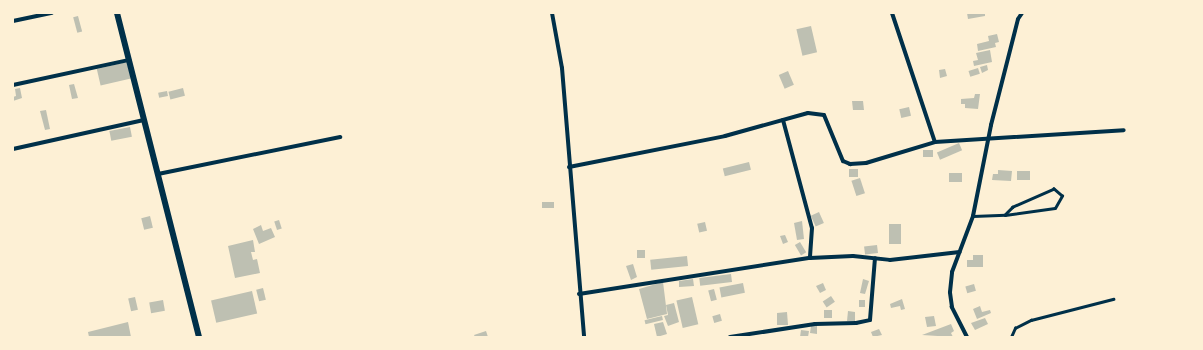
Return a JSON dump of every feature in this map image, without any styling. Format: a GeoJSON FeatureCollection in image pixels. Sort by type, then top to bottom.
{"type":"FeatureCollection","features":[{"type":"Feature","properties":{"kind":"street"},"geometry":{"type":"LineString","coordinates":[[13,21],[52,13]]}},
{"type":"Feature","properties":{"kind":"street"},"geometry":{"type":"LineString","coordinates":[[117,13],[199,337]]}},
{"type":"Feature","properties":{"kind":"street"},"geometry":{"type":"LineString","coordinates":[[552,13],[562,68],[579,294],[584,337]]}},
{"type":"Feature","properties":{"kind":"street"},"geometry":{"type":"LineString","coordinates":[[892,13],[935,142]]}},
{"type":"Feature","properties":{"kind":"street"},"geometry":{"type":"LineString","coordinates":[[967,337],[952,307],[950,292],[952,272],[972,216],[988,140],[1018,19],[1022,13]]}},
{"type":"Feature","properties":{"kind":"street"},"geometry":{"type":"LineString","coordinates":[[13,85],[129,60]]}},
{"type":"Feature","properties":{"kind":"street"},"geometry":{"type":"LineString","coordinates":[[569,167],[725,136],[808,113],[824,116],[843,161],[850,164],[866,163],[935,142],[988,140],[1124,130]]}},
{"type":"Feature","properties":{"kind":"street"},"geometry":{"type":"LineString","coordinates":[[13,149],[144,120]]}},
{"type":"Feature","properties":{"kind":"street"},"geometry":{"type":"LineString","coordinates":[[783,120],[812,228],[810,258]]}},
{"type":"Feature","properties":{"kind":"street"},"geometry":{"type":"LineString","coordinates":[[158,174],[340,137]]}},
{"type":"Feature","properties":{"kind":"street"},"geometry":{"type":"LineString","coordinates":[[579,294],[810,258],[853,256],[903,260],[945,252],[960,252]]}},
{"type":"Feature","properties":{"kind":"street"},"geometry":{"type":"LineString","coordinates":[[730,337],[815,324],[856,323],[870,320],[875,258]]}},
{"type":"Feature","properties":{"kind":"lane"},"geometry":{"type":"LineString","coordinates":[[972,216],[1005,216],[1055,208],[1062,196],[1054,189],[1013,207],[1005,216]]}},
{"type":"Feature","properties":{"kind":"lane"},"geometry":{"type":"LineString","coordinates":[[1011,337],[1015,328],[1031,320],[1112,299]]}},
{"type":"Feature","properties":{"kind":"building"},"geometry":{"type":"Polygon","coordinates":[[[967,13],[985,13],[985,16],[968,19],[967,13]]]}},
{"type":"Feature","properties":{"kind":"building"},"geometry":{"type":"Polygon","coordinates":[[[78,16],[82,31],[77,33],[73,17],[78,16]]]}},
{"type":"Feature","properties":{"kind":"building"},"geometry":{"type":"Polygon","coordinates":[[[811,26],[817,52],[802,56],[796,29],[811,26]]]}},
{"type":"Feature","properties":{"kind":"building"},"geometry":{"type":"Polygon","coordinates":[[[997,34],[999,42],[995,43],[996,47],[978,51],[977,44],[989,41],[988,36],[997,34]]]}},
{"type":"Feature","properties":{"kind":"building"},"geometry":{"type":"Polygon","coordinates":[[[990,50],[992,62],[974,66],[973,61],[978,60],[976,53],[990,50]]]}},
{"type":"Feature","properties":{"kind":"building"},"geometry":{"type":"Polygon","coordinates":[[[127,62],[131,79],[101,86],[97,69],[127,62]]]}},
{"type":"Feature","properties":{"kind":"building"},"geometry":{"type":"Polygon","coordinates":[[[987,65],[988,70],[982,73],[980,67],[987,65]]]}},
{"type":"Feature","properties":{"kind":"building"},"geometry":{"type":"Polygon","coordinates":[[[978,68],[980,74],[970,77],[968,71],[978,68]]]}},
{"type":"Feature","properties":{"kind":"building"},"geometry":{"type":"Polygon","coordinates":[[[945,69],[947,76],[940,78],[939,70],[945,69]]]}},
{"type":"Feature","properties":{"kind":"building"},"geometry":{"type":"Polygon","coordinates":[[[788,71],[794,85],[785,89],[779,75],[788,71]]]}},
{"type":"Feature","properties":{"kind":"building"},"geometry":{"type":"Polygon","coordinates":[[[74,84],[78,98],[72,99],[69,85],[74,84]]]}},
{"type":"Feature","properties":{"kind":"building"},"geometry":{"type":"Polygon","coordinates":[[[20,88],[22,98],[13,101],[13,97],[16,96],[15,89],[20,88]]]}},
{"type":"Feature","properties":{"kind":"building"},"geometry":{"type":"Polygon","coordinates":[[[183,88],[185,96],[170,99],[168,92],[183,88]]]}},
{"type":"Feature","properties":{"kind":"building"},"geometry":{"type":"Polygon","coordinates":[[[167,91],[168,96],[159,98],[158,93],[167,91]]]}},
{"type":"Feature","properties":{"kind":"building"},"geometry":{"type":"Polygon","coordinates":[[[975,94],[980,94],[978,109],[965,108],[965,104],[961,104],[961,99],[974,98],[975,94]]]}},
{"type":"Feature","properties":{"kind":"building"},"geometry":{"type":"Polygon","coordinates":[[[852,101],[863,101],[864,110],[853,110],[852,101]]]}},
{"type":"Feature","properties":{"kind":"building"},"geometry":{"type":"Polygon","coordinates":[[[909,107],[911,116],[901,118],[899,109],[909,107]]]}},
{"type":"Feature","properties":{"kind":"building"},"geometry":{"type":"Polygon","coordinates":[[[46,110],[50,129],[45,130],[40,111],[46,110]]]}},
{"type":"Feature","properties":{"kind":"building"},"geometry":{"type":"Polygon","coordinates":[[[130,127],[132,137],[111,141],[109,131],[130,127]]]}},
{"type":"Feature","properties":{"kind":"building"},"geometry":{"type":"Polygon","coordinates":[[[959,143],[962,150],[940,160],[937,152],[959,143]]]}},
{"type":"Feature","properties":{"kind":"building"},"geometry":{"type":"Polygon","coordinates":[[[923,150],[933,150],[933,157],[923,157],[923,150]]]}},
{"type":"Feature","properties":{"kind":"building"},"geometry":{"type":"Polygon","coordinates":[[[749,162],[751,170],[725,176],[723,169],[749,162]]]}},
{"type":"Feature","properties":{"kind":"building"},"geometry":{"type":"Polygon","coordinates":[[[849,169],[858,169],[858,177],[849,177],[849,169]]]}},
{"type":"Feature","properties":{"kind":"building"},"geometry":{"type":"Polygon","coordinates":[[[998,170],[1012,171],[1011,181],[992,180],[993,174],[998,174],[998,170]]]}},
{"type":"Feature","properties":{"kind":"building"},"geometry":{"type":"Polygon","coordinates":[[[1017,171],[1030,171],[1030,180],[1017,180],[1017,171]]]}},
{"type":"Feature","properties":{"kind":"building"},"geometry":{"type":"Polygon","coordinates":[[[949,173],[962,173],[962,182],[949,182],[949,173]]]}},
{"type":"Feature","properties":{"kind":"building"},"geometry":{"type":"Polygon","coordinates":[[[860,178],[865,193],[856,196],[851,181],[860,178]]]}},
{"type":"Feature","properties":{"kind":"building"},"geometry":{"type":"Polygon","coordinates":[[[542,202],[554,202],[554,208],[542,208],[542,202]]]}},
{"type":"Feature","properties":{"kind":"building"},"geometry":{"type":"Polygon","coordinates":[[[819,212],[824,223],[816,227],[811,216],[819,212]]]}},
{"type":"Feature","properties":{"kind":"building"},"geometry":{"type":"Polygon","coordinates":[[[150,216],[153,228],[144,230],[141,218],[150,216]]]}},
{"type":"Feature","properties":{"kind":"building"},"geometry":{"type":"Polygon","coordinates":[[[279,220],[282,229],[277,230],[274,222],[279,220]]]}},
{"type":"Feature","properties":{"kind":"building"},"geometry":{"type":"Polygon","coordinates":[[[802,221],[804,239],[797,240],[794,223],[802,221]]]}},
{"type":"Feature","properties":{"kind":"building"},"geometry":{"type":"Polygon","coordinates":[[[705,222],[707,231],[699,233],[697,224],[705,222]]]}},
{"type":"Feature","properties":{"kind":"building"},"geometry":{"type":"Polygon","coordinates":[[[889,224],[901,224],[901,244],[889,244],[889,224]]]}},
{"type":"Feature","properties":{"kind":"building"},"geometry":{"type":"Polygon","coordinates":[[[261,225],[263,231],[271,228],[275,237],[259,244],[253,229],[261,225]]]}},
{"type":"Feature","properties":{"kind":"building"},"geometry":{"type":"Polygon","coordinates":[[[785,235],[788,242],[783,244],[780,236],[785,235]]]}},
{"type":"Feature","properties":{"kind":"building"},"geometry":{"type":"Polygon","coordinates":[[[253,240],[255,252],[251,252],[253,260],[257,259],[260,273],[235,278],[228,246],[253,240]]]}},
{"type":"Feature","properties":{"kind":"building"},"geometry":{"type":"Polygon","coordinates":[[[800,242],[806,252],[801,255],[795,245],[800,242]]]}},
{"type":"Feature","properties":{"kind":"building"},"geometry":{"type":"Polygon","coordinates":[[[877,245],[878,253],[865,255],[864,247],[877,245]]]}},
{"type":"Feature","properties":{"kind":"building"},"geometry":{"type":"Polygon","coordinates":[[[637,250],[645,250],[645,258],[637,258],[637,250]]]}},
{"type":"Feature","properties":{"kind":"building"},"geometry":{"type":"Polygon","coordinates":[[[973,255],[983,255],[983,267],[967,267],[967,260],[973,260],[973,255]]]}},
{"type":"Feature","properties":{"kind":"building"},"geometry":{"type":"Polygon","coordinates":[[[687,256],[688,266],[651,270],[650,260],[687,256]]]}},
{"type":"Feature","properties":{"kind":"building"},"geometry":{"type":"Polygon","coordinates":[[[633,264],[637,277],[631,280],[626,266],[633,264]]]}},
{"type":"Feature","properties":{"kind":"building"},"geometry":{"type":"Polygon","coordinates":[[[731,274],[732,282],[700,286],[699,278],[731,274]]]}},
{"type":"Feature","properties":{"kind":"building"},"geometry":{"type":"Polygon","coordinates":[[[693,279],[694,286],[679,287],[679,281],[693,279]]]}},
{"type":"Feature","properties":{"kind":"building"},"geometry":{"type":"Polygon","coordinates":[[[863,279],[869,281],[865,294],[860,293],[863,279]]]}},
{"type":"Feature","properties":{"kind":"building"},"geometry":{"type":"Polygon","coordinates":[[[663,282],[667,314],[647,319],[639,289],[663,282]]]}},
{"type":"Feature","properties":{"kind":"building"},"geometry":{"type":"Polygon","coordinates":[[[743,283],[745,293],[721,297],[719,288],[743,283]]]}},
{"type":"Feature","properties":{"kind":"building"},"geometry":{"type":"Polygon","coordinates":[[[823,283],[826,290],[820,293],[816,286],[823,283]]]}},
{"type":"Feature","properties":{"kind":"building"},"geometry":{"type":"Polygon","coordinates":[[[974,284],[976,291],[967,293],[965,286],[974,284]]]}},
{"type":"Feature","properties":{"kind":"building"},"geometry":{"type":"Polygon","coordinates":[[[263,288],[266,300],[259,301],[256,290],[263,288]]]}},
{"type":"Feature","properties":{"kind":"building"},"geometry":{"type":"Polygon","coordinates":[[[714,289],[717,300],[711,301],[708,291],[714,289]]]}},
{"type":"Feature","properties":{"kind":"building"},"geometry":{"type":"Polygon","coordinates":[[[252,291],[257,313],[216,323],[211,300],[252,291]]]}},
{"type":"Feature","properties":{"kind":"building"},"geometry":{"type":"Polygon","coordinates":[[[831,296],[835,302],[827,307],[823,302],[831,296]]]}},
{"type":"Feature","properties":{"kind":"building"},"geometry":{"type":"Polygon","coordinates":[[[135,297],[138,310],[131,311],[128,299],[135,297]]]}},
{"type":"Feature","properties":{"kind":"building"},"geometry":{"type":"Polygon","coordinates":[[[692,297],[698,324],[683,328],[676,301],[692,297]]]}},
{"type":"Feature","properties":{"kind":"building"},"geometry":{"type":"Polygon","coordinates":[[[902,299],[905,309],[901,310],[900,306],[891,308],[890,304],[902,299]]]}},
{"type":"Feature","properties":{"kind":"building"},"geometry":{"type":"Polygon","coordinates":[[[163,300],[165,311],[151,313],[149,302],[163,300]]]}},
{"type":"Feature","properties":{"kind":"building"},"geometry":{"type":"Polygon","coordinates":[[[859,300],[865,300],[865,307],[859,307],[859,300]]]}},
{"type":"Feature","properties":{"kind":"building"},"geometry":{"type":"Polygon","coordinates":[[[674,303],[679,322],[668,326],[664,316],[668,315],[666,305],[674,303]]]}},
{"type":"Feature","properties":{"kind":"building"},"geometry":{"type":"Polygon","coordinates":[[[980,306],[982,312],[990,310],[991,313],[977,319],[973,309],[980,306]]]}},
{"type":"Feature","properties":{"kind":"building"},"geometry":{"type":"Polygon","coordinates":[[[824,310],[832,310],[832,318],[824,318],[824,310]]]}},
{"type":"Feature","properties":{"kind":"building"},"geometry":{"type":"Polygon","coordinates":[[[848,311],[855,312],[855,321],[847,321],[848,311]]]}},
{"type":"Feature","properties":{"kind":"building"},"geometry":{"type":"Polygon","coordinates":[[[787,312],[788,325],[777,325],[777,313],[787,312]]]}},
{"type":"Feature","properties":{"kind":"building"},"geometry":{"type":"Polygon","coordinates":[[[720,314],[722,321],[714,323],[712,316],[720,314]]]}},
{"type":"Feature","properties":{"kind":"building"},"geometry":{"type":"Polygon","coordinates":[[[662,316],[663,320],[646,324],[645,320],[662,316]]]}},
{"type":"Feature","properties":{"kind":"building"},"geometry":{"type":"Polygon","coordinates":[[[934,316],[936,326],[927,327],[925,317],[934,316]]]}},
{"type":"Feature","properties":{"kind":"building"},"geometry":{"type":"Polygon","coordinates":[[[985,318],[988,324],[975,330],[971,323],[985,318]]]}},
{"type":"Feature","properties":{"kind":"building"},"geometry":{"type":"Polygon","coordinates":[[[128,322],[131,337],[89,337],[88,332],[128,322]]]}},
{"type":"Feature","properties":{"kind":"building"},"geometry":{"type":"Polygon","coordinates":[[[663,322],[667,334],[657,337],[654,324],[663,322]]]}},
{"type":"Feature","properties":{"kind":"building"},"geometry":{"type":"Polygon","coordinates":[[[951,324],[954,331],[951,333],[953,337],[922,335],[951,324]]]}},
{"type":"Feature","properties":{"kind":"building"},"geometry":{"type":"Polygon","coordinates":[[[811,326],[817,326],[817,334],[810,333],[811,326]]]}},
{"type":"Feature","properties":{"kind":"building"},"geometry":{"type":"Polygon","coordinates":[[[879,329],[882,335],[873,337],[871,332],[879,329]]]}},
{"type":"Feature","properties":{"kind":"building"},"geometry":{"type":"Polygon","coordinates":[[[801,330],[809,331],[808,337],[800,337],[801,330]]]}},
{"type":"Feature","properties":{"kind":"building"},"geometry":{"type":"Polygon","coordinates":[[[486,331],[488,337],[475,337],[474,335],[486,331]]]}}]}
